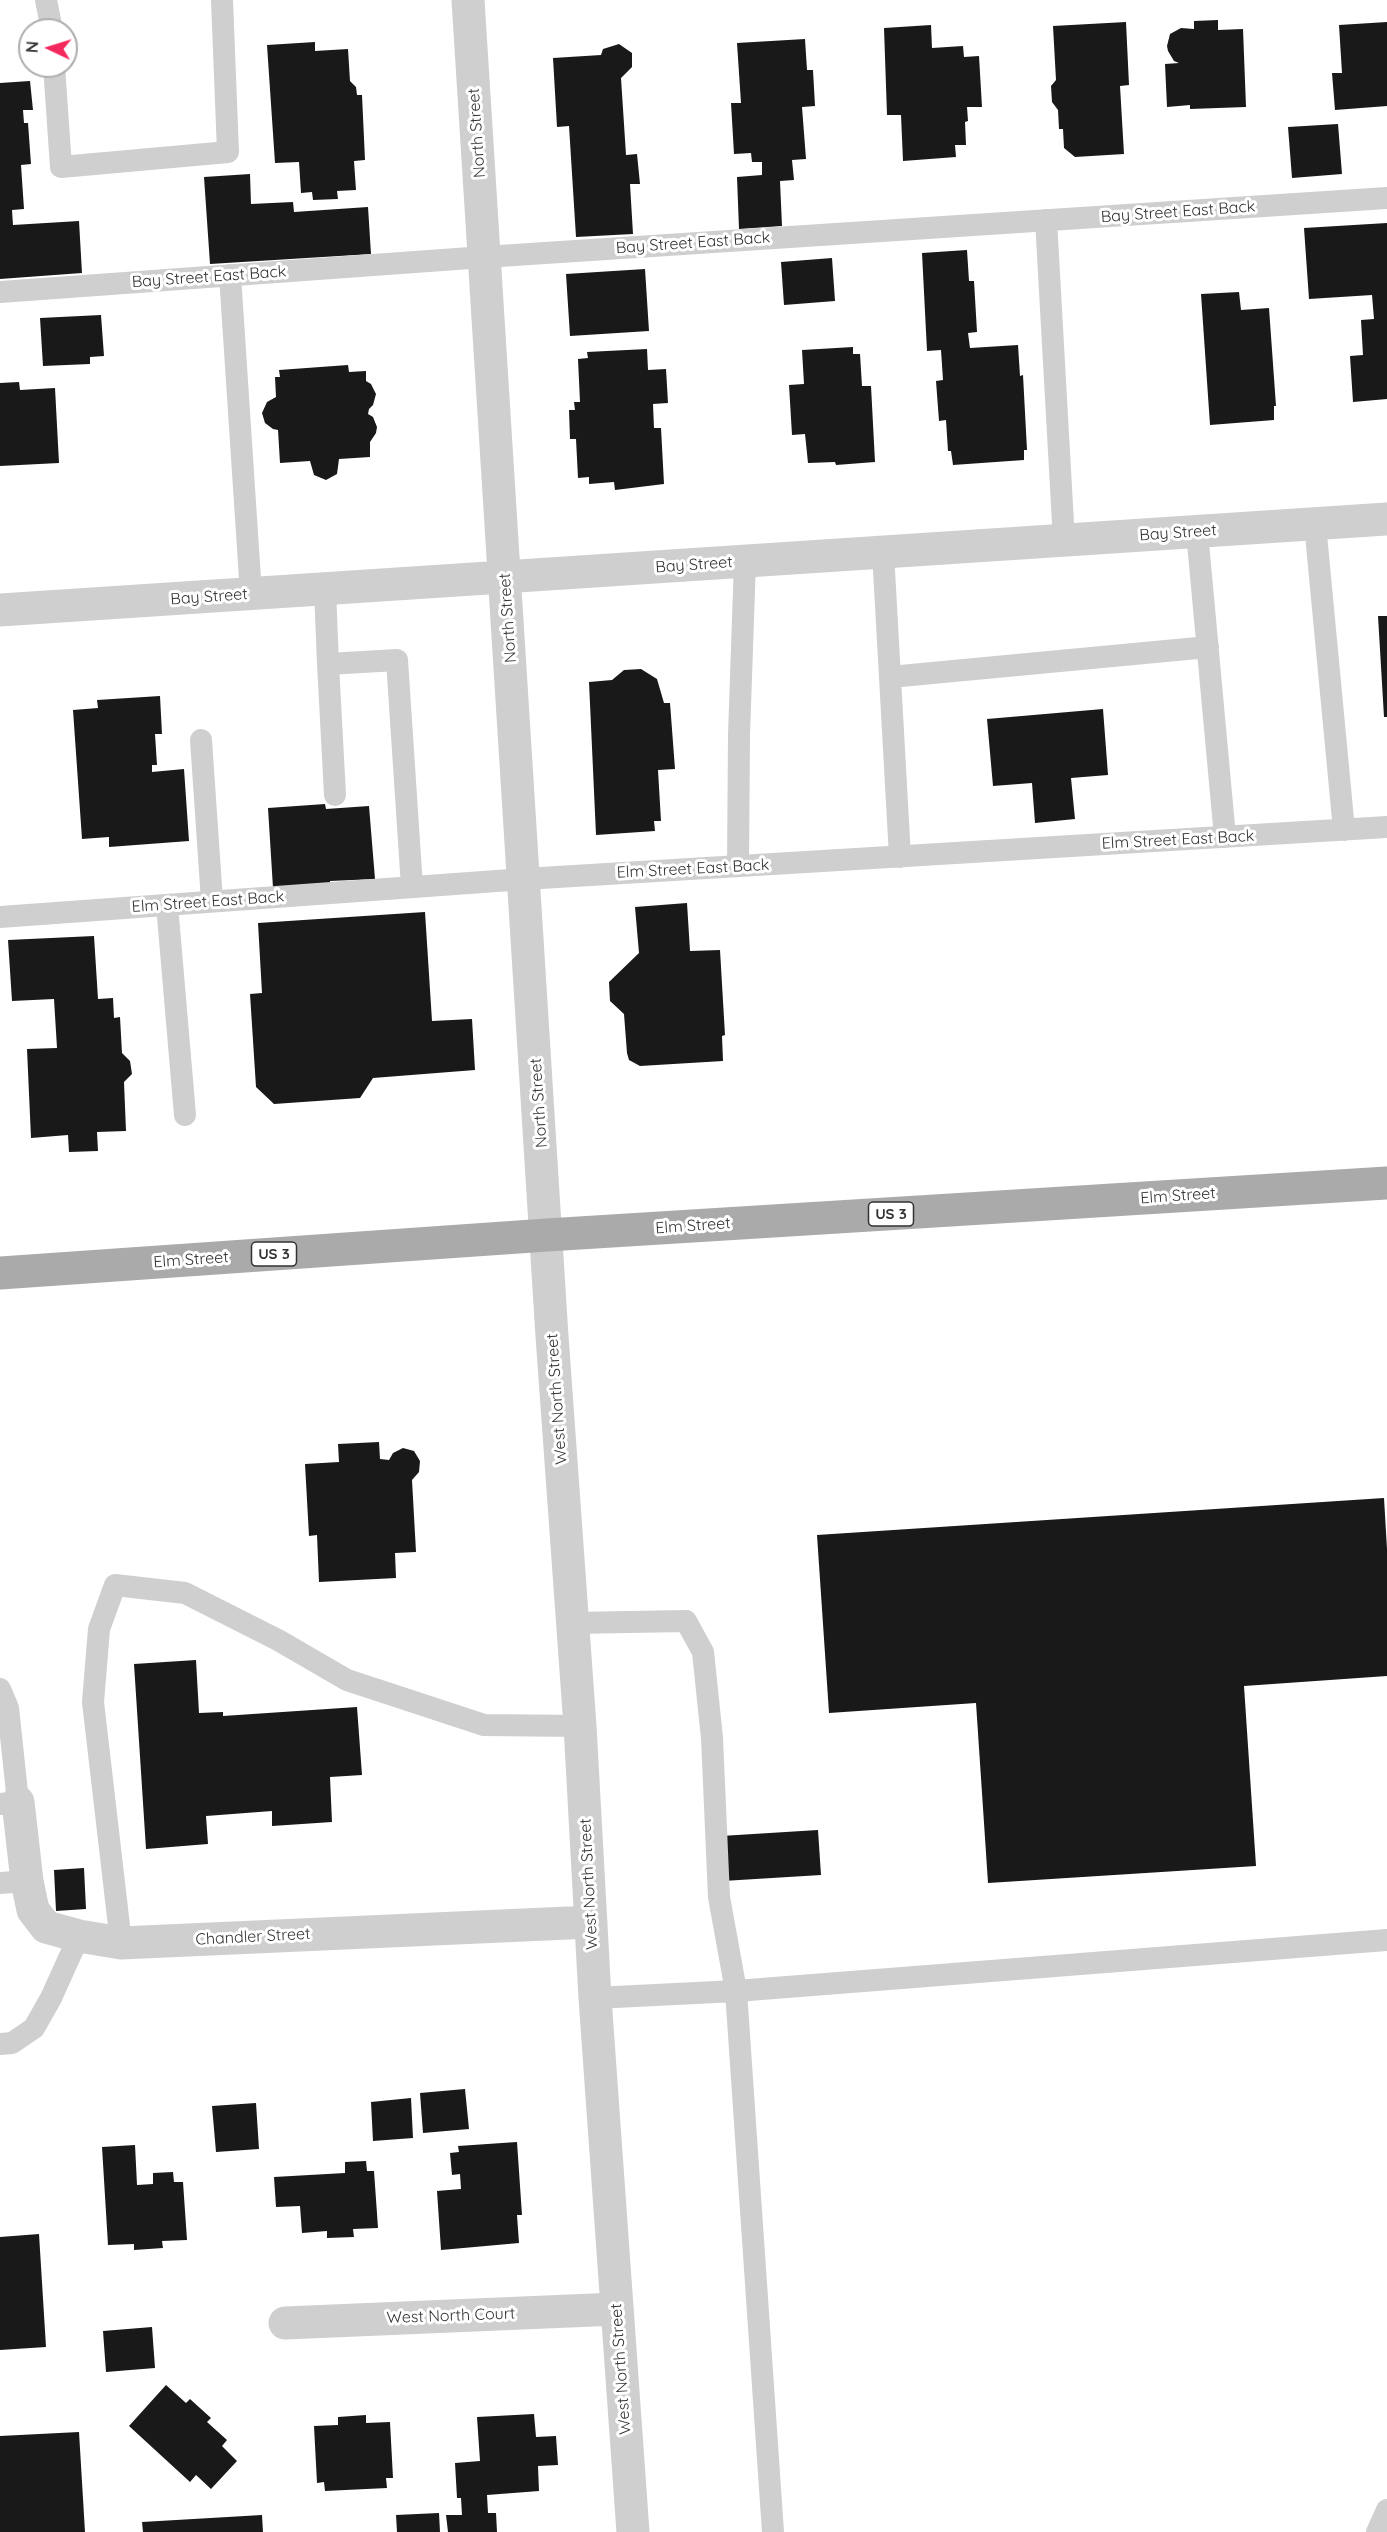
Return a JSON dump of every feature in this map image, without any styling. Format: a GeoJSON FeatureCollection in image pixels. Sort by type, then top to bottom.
{"type":"FeatureCollection","features":[{"type":"Feature","properties":{"kind":"main road","name":"Elm Street"},"geometry":{"type":"LineString","coordinates":[[0,1273],[547,1235],[1387,1183]]}},
{"type":"Feature","properties":{"kind":"street","name":"North Street"},"geometry":{"type":"LineString","coordinates":[[468,0],[547,1235]]}},
{"type":"Feature","properties":{"kind":"street","name":"Bay Street"},"geometry":{"type":"LineString","coordinates":[[0,610],[1387,519]]}},
{"type":"Feature","properties":{"kind":"street","name":"West North Street"},"geometry":{"type":"LineString","coordinates":[[547,1235],[580,1726],[595,1998],[633,2532]]}},
{"type":"Feature","properties":{"kind":"street","name":"Chandler Street"},"geometry":{"type":"LineString","coordinates":[[9,1803],[14,1882],[46,1926],[79,1936],[121,1943],[591,1922]]}},
{"type":"Feature","properties":{"kind":"street","name":"West North Court"},"geometry":{"type":"LineString","coordinates":[[285,2323],[617,2309]]}},
{"type":"Feature","properties":{"kind":"lane"},"geometry":{"type":"LineString","coordinates":[[46,0],[50,18]]}},
{"type":"Feature","properties":{"kind":"lane"},"geometry":{"type":"LineString","coordinates":[[55,78],[61,167],[228,152],[222,0]]}},
{"type":"Feature","properties":{"kind":"lane","name":"Bay Street East Back"},"geometry":{"type":"LineString","coordinates":[[0,292],[484,257],[1387,198]]}},
{"type":"Feature","properties":{"kind":"lane"},"geometry":{"type":"LineString","coordinates":[[1046,220],[1064,541]]}},
{"type":"Feature","properties":{"kind":"lane"},"geometry":{"type":"LineString","coordinates":[[230,275],[251,594]]}},
{"type":"Feature","properties":{"kind":"lane"},"geometry":{"type":"LineString","coordinates":[[1315,524],[1344,830]]}},
{"type":"Feature","properties":{"kind":"lane"},"geometry":{"type":"LineString","coordinates":[[1197,532],[1225,837]]}},
{"type":"Feature","properties":{"kind":"lane"},"geometry":{"type":"LineString","coordinates":[[883,552],[900,856]]}},
{"type":"Feature","properties":{"kind":"lane"},"geometry":{"type":"LineString","coordinates":[[738,866],[739,735],[745,561]]}},
{"type":"Feature","properties":{"kind":"lane"},"geometry":{"type":"LineString","coordinates":[[325,589],[335,795]]}},
{"type":"Feature","properties":{"kind":"lane"},"geometry":{"type":"LineString","coordinates":[[890,677],[1208,647]]}},
{"type":"Feature","properties":{"kind":"lane"},"geometry":{"type":"LineString","coordinates":[[328,664],[397,660],[412,887]]}},
{"type":"Feature","properties":{"kind":"lane"},"geometry":{"type":"LineString","coordinates":[[201,740],[212,901]]}},
{"type":"Feature","properties":{"kind":"lane","name":"Elm Street East Back"},"geometry":{"type":"LineString","coordinates":[[0,917],[524,879],[1387,827]]}},
{"type":"Feature","properties":{"kind":"lane"},"geometry":{"type":"LineString","coordinates":[[167,905],[185,1115]]}},
{"type":"Feature","properties":{"kind":"lane"},"geometry":{"type":"LineString","coordinates":[[121,1943],[93,1702],[99,1629],[115,1585],[185,1593],[278,1640],[347,1680],[484,1725],[580,1726]]}},
{"type":"Feature","properties":{"kind":"lane"},"geometry":{"type":"LineString","coordinates":[[573,1623],[686,1621],[703,1652],[712,1738],[719,1898],[736,1991],[773,2532]]}},
{"type":"Feature","properties":{"kind":"lane"},"geometry":{"type":"LineString","coordinates":[[0,1689],[8,1708],[9,1803]]}},
{"type":"Feature","properties":{"kind":"lane"},"geometry":{"type":"LineString","coordinates":[[0,2044],[12,2043],[34,2028],[51,1998],[79,1936]]}},
{"type":"Feature","properties":{"kind":"lane"},"geometry":{"type":"LineString","coordinates":[[595,1998],[736,1991],[1387,1940]]}},
{"type":"Feature","properties":{"kind":"lane"},"geometry":{"type":"LineString","coordinates":[[1377,2532],[1387,2510]]}},
{"type":"Feature","properties":{"kind":"building"},"geometry":{"type":"Polygon","coordinates":[[[1218,20],[1218,30],[1243,29],[1246,107],[1190,109],[1190,105],[1167,107],[1165,64],[1179,63],[1174,61],[1168,51],[1170,34],[1181,28],[1194,29],[1194,21],[1218,20]]]}},
{"type":"Feature","properties":{"kind":"building"},"geometry":{"type":"Polygon","coordinates":[[[1126,22],[1129,85],[1120,86],[1124,154],[1075,157],[1064,148],[1063,129],[1059,129],[1058,110],[1052,102],[1051,86],[1056,80],[1053,26],[1126,22]]]}},
{"type":"Feature","properties":{"kind":"building"},"geometry":{"type":"Polygon","coordinates":[[[1387,22],[1387,106],[1335,110],[1332,73],[1342,73],[1339,25],[1387,22]]]}},
{"type":"Feature","properties":{"kind":"building"},"geometry":{"type":"Polygon","coordinates":[[[931,25],[932,48],[963,46],[964,57],[979,56],[982,107],[967,107],[966,145],[955,145],[956,157],[903,161],[901,115],[887,115],[884,28],[931,25]]]}},
{"type":"Feature","properties":{"kind":"building"},"geometry":{"type":"Polygon","coordinates":[[[805,39],[807,70],[813,70],[815,106],[802,107],[806,159],[792,160],[794,180],[780,181],[782,226],[739,229],[737,177],[762,175],[762,162],[752,162],[751,153],[734,154],[731,103],[741,103],[737,43],[805,39]]]}},
{"type":"Feature","properties":{"kind":"building"},"geometry":{"type":"Polygon","coordinates":[[[315,42],[315,51],[348,49],[350,81],[356,87],[357,95],[362,95],[365,160],[354,161],[356,190],[337,191],[338,199],[313,200],[312,192],[301,193],[299,162],[275,163],[267,45],[315,42]]]}},
{"type":"Feature","properties":{"kind":"building"},"geometry":{"type":"Polygon","coordinates":[[[619,44],[632,53],[632,67],[621,78],[626,155],[637,154],[640,184],[630,184],[633,234],[576,237],[569,126],[557,127],[553,58],[601,55],[603,49],[619,44]]]}},
{"type":"Feature","properties":{"kind":"building"},"geometry":{"type":"Polygon","coordinates":[[[30,81],[33,110],[23,110],[24,123],[28,123],[31,164],[21,165],[24,209],[12,210],[13,225],[79,221],[82,273],[0,279],[0,83],[30,81]]]}},
{"type":"Feature","properties":{"kind":"building"},"geometry":{"type":"Polygon","coordinates":[[[1338,124],[1342,174],[1292,178],[1288,127],[1338,124]]]}},
{"type":"Feature","properties":{"kind":"building"},"geometry":{"type":"Polygon","coordinates":[[[250,174],[251,204],[293,202],[294,212],[368,207],[371,254],[210,264],[204,177],[250,174]]]}},
{"type":"Feature","properties":{"kind":"building"},"geometry":{"type":"Polygon","coordinates":[[[1387,223],[1387,399],[1353,402],[1350,356],[1363,355],[1361,320],[1374,319],[1372,295],[1309,299],[1304,228],[1387,223]]]}},
{"type":"Feature","properties":{"kind":"building"},"geometry":{"type":"Polygon","coordinates":[[[967,250],[969,281],[974,281],[977,332],[968,333],[970,348],[1018,345],[1020,376],[1023,375],[1027,450],[1024,450],[1024,460],[953,465],[951,451],[948,451],[946,420],[939,421],[936,381],[943,380],[941,350],[927,351],[922,253],[967,250]]]}},
{"type":"Feature","properties":{"kind":"building"},"geometry":{"type":"Polygon","coordinates":[[[832,258],[835,301],[784,305],[781,262],[832,258]]]}},
{"type":"Feature","properties":{"kind":"building"},"geometry":{"type":"Polygon","coordinates":[[[645,269],[649,331],[570,336],[566,274],[645,269]]]}},
{"type":"Feature","properties":{"kind":"building"},"geometry":{"type":"Polygon","coordinates":[[[1239,292],[1241,310],[1269,308],[1276,406],[1274,406],[1274,420],[1210,425],[1201,294],[1239,292]]]}},
{"type":"Feature","properties":{"kind":"building"},"geometry":{"type":"Polygon","coordinates":[[[101,315],[104,356],[90,357],[90,364],[43,366],[40,318],[101,315]]]}},
{"type":"Feature","properties":{"kind":"building"},"geometry":{"type":"Polygon","coordinates":[[[853,347],[853,354],[860,354],[862,386],[871,386],[875,462],[836,465],[835,462],[808,463],[805,434],[792,435],[789,385],[804,384],[802,350],[853,347]]]}},
{"type":"Feature","properties":{"kind":"building"},"geometry":{"type":"Polygon","coordinates":[[[647,349],[648,370],[666,369],[668,403],[653,404],[654,428],[661,428],[664,484],[615,490],[614,482],[589,484],[589,477],[578,478],[576,439],[570,439],[569,410],[575,410],[574,402],[580,402],[578,359],[588,358],[587,352],[647,349]]]}},
{"type":"Feature","properties":{"kind":"building"},"geometry":{"type":"Polygon","coordinates":[[[348,365],[349,372],[366,371],[366,381],[371,384],[376,394],[368,414],[373,417],[377,427],[370,442],[370,457],[339,459],[337,474],[326,480],[314,475],[310,461],[280,463],[278,430],[265,423],[262,413],[267,402],[276,397],[275,377],[280,377],[279,370],[348,365]]]}},
{"type":"Feature","properties":{"kind":"building"},"geometry":{"type":"Polygon","coordinates":[[[19,382],[20,390],[55,388],[59,463],[0,466],[0,383],[19,382]]]}},
{"type":"Feature","properties":{"kind":"building"},"geometry":{"type":"Polygon","coordinates":[[[1378,616],[1387,616],[1387,717],[1384,717],[1378,616]]]}},
{"type":"Feature","properties":{"kind":"building"},"geometry":{"type":"Polygon","coordinates":[[[641,669],[657,679],[664,703],[670,703],[675,769],[658,770],[661,821],[654,821],[655,831],[596,835],[589,682],[612,680],[624,670],[641,669]]]}},
{"type":"Feature","properties":{"kind":"building"},"geometry":{"type":"Polygon","coordinates":[[[160,696],[162,734],[155,734],[157,765],[152,765],[152,772],[184,769],[189,841],[109,847],[109,837],[82,839],[73,710],[98,708],[97,700],[160,696]]]}},
{"type":"Feature","properties":{"kind":"building"},"geometry":{"type":"Polygon","coordinates":[[[1103,709],[1108,775],[1071,778],[1075,819],[1035,823],[1032,783],[993,786],[987,719],[1103,709]]]}},
{"type":"Feature","properties":{"kind":"building"},"geometry":{"type":"Polygon","coordinates":[[[325,804],[326,809],[369,806],[375,879],[330,881],[330,885],[273,888],[268,808],[325,804]]]}},
{"type":"Feature","properties":{"kind":"building"},"geometry":{"type":"Polygon","coordinates":[[[687,903],[690,951],[720,950],[725,1035],[722,1036],[723,1061],[640,1066],[629,1060],[624,1014],[610,1001],[609,982],[639,953],[635,907],[687,903]]]}},
{"type":"Feature","properties":{"kind":"building"},"geometry":{"type":"Polygon","coordinates":[[[425,912],[432,1021],[472,1019],[475,1070],[373,1078],[360,1098],[274,1104],[256,1087],[250,994],[262,993],[258,923],[425,912]]]}},
{"type":"Feature","properties":{"kind":"building"},"geometry":{"type":"Polygon","coordinates":[[[94,936],[98,999],[113,998],[114,1018],[120,1017],[122,1053],[130,1061],[132,1074],[124,1082],[126,1131],[97,1132],[98,1151],[69,1152],[68,1135],[31,1138],[27,1049],[57,1048],[54,999],[12,1001],[8,940],[94,936]]]}},
{"type":"Feature","properties":{"kind":"building"},"geometry":{"type":"Polygon","coordinates":[[[379,1442],[380,1459],[389,1460],[393,1453],[403,1448],[414,1451],[420,1461],[419,1472],[412,1480],[416,1552],[395,1553],[396,1578],[319,1582],[317,1535],[309,1536],[305,1464],[339,1462],[338,1444],[379,1442]]]}},
{"type":"Feature","properties":{"kind":"building"},"geometry":{"type":"Polygon","coordinates":[[[1384,1498],[1387,1549],[1387,1676],[1244,1686],[1256,1866],[988,1883],[976,1703],[829,1713],[817,1535],[1384,1498]]]}},
{"type":"Feature","properties":{"kind":"building"},"geometry":{"type":"Polygon","coordinates":[[[196,1660],[199,1713],[223,1712],[223,1716],[357,1707],[362,1775],[330,1777],[332,1822],[272,1826],[272,1811],[206,1816],[208,1844],[146,1849],[134,1664],[196,1660]]]}},
{"type":"Feature","properties":{"kind":"building"},"geometry":{"type":"Polygon","coordinates":[[[818,1830],[821,1875],[723,1881],[721,1836],[818,1830]]]}},
{"type":"Feature","properties":{"kind":"building"},"geometry":{"type":"Polygon","coordinates":[[[84,1868],[86,1909],[56,1911],[54,1870],[84,1868]]]}},
{"type":"Feature","properties":{"kind":"building"},"geometry":{"type":"Polygon","coordinates":[[[465,2089],[469,2129],[423,2133],[420,2093],[465,2089]]]}},
{"type":"Feature","properties":{"kind":"building"},"geometry":{"type":"Polygon","coordinates":[[[411,2098],[413,2138],[373,2141],[371,2102],[411,2098]]]}},
{"type":"Feature","properties":{"kind":"building"},"geometry":{"type":"Polygon","coordinates":[[[256,2103],[259,2149],[216,2152],[212,2106],[256,2103]]]}},
{"type":"Feature","properties":{"kind":"building"},"geometry":{"type":"Polygon","coordinates":[[[517,2142],[522,2215],[517,2215],[519,2243],[441,2250],[437,2191],[461,2189],[460,2174],[452,2175],[450,2153],[459,2152],[458,2146],[517,2142]]]}},
{"type":"Feature","properties":{"kind":"building"},"geometry":{"type":"Polygon","coordinates":[[[135,2145],[137,2185],[153,2184],[153,2173],[173,2172],[174,2182],[183,2182],[187,2240],[162,2241],[163,2248],[134,2250],[134,2244],[108,2245],[102,2147],[135,2145]]]}},
{"type":"Feature","properties":{"kind":"building"},"geometry":{"type":"Polygon","coordinates":[[[366,2161],[367,2171],[374,2171],[378,2228],[353,2229],[354,2237],[327,2238],[327,2231],[302,2233],[300,2206],[276,2207],[274,2177],[345,2173],[345,2162],[366,2161]]]}},
{"type":"Feature","properties":{"kind":"building"},"geometry":{"type":"Polygon","coordinates":[[[39,2234],[46,2347],[0,2350],[0,2237],[39,2234]]]}},
{"type":"Feature","properties":{"kind":"building"},"geometry":{"type":"Polygon","coordinates":[[[152,2327],[155,2368],[106,2372],[103,2331],[152,2327]]]}},
{"type":"Feature","properties":{"kind":"building"},"geometry":{"type":"Polygon","coordinates":[[[166,2385],[186,2403],[190,2399],[211,2418],[207,2422],[227,2440],[222,2446],[237,2461],[211,2489],[196,2475],[190,2482],[129,2426],[166,2385]]]}},
{"type":"Feature","properties":{"kind":"building"},"geometry":{"type":"Polygon","coordinates":[[[534,2414],[536,2437],[556,2436],[558,2465],[538,2466],[539,2491],[487,2495],[488,2513],[496,2513],[497,2532],[448,2532],[446,2515],[462,2515],[461,2498],[457,2498],[455,2463],[480,2461],[477,2417],[534,2414]]]}},
{"type":"Feature","properties":{"kind":"building"},"geometry":{"type":"Polygon","coordinates":[[[366,2415],[366,2423],[390,2422],[393,2478],[386,2478],[387,2488],[325,2491],[324,2482],[317,2483],[314,2426],[338,2425],[338,2417],[366,2415]]]}},
{"type":"Feature","properties":{"kind":"building"},"geometry":{"type":"Polygon","coordinates":[[[79,2432],[85,2532],[0,2532],[0,2436],[79,2432]]]}},
{"type":"Feature","properties":{"kind":"building"},"geometry":{"type":"Polygon","coordinates":[[[439,2513],[440,2532],[397,2532],[396,2515],[439,2513]]]}},
{"type":"Feature","properties":{"kind":"building"},"geometry":{"type":"Polygon","coordinates":[[[262,2515],[263,2532],[143,2532],[142,2522],[262,2515]]]}}]}
